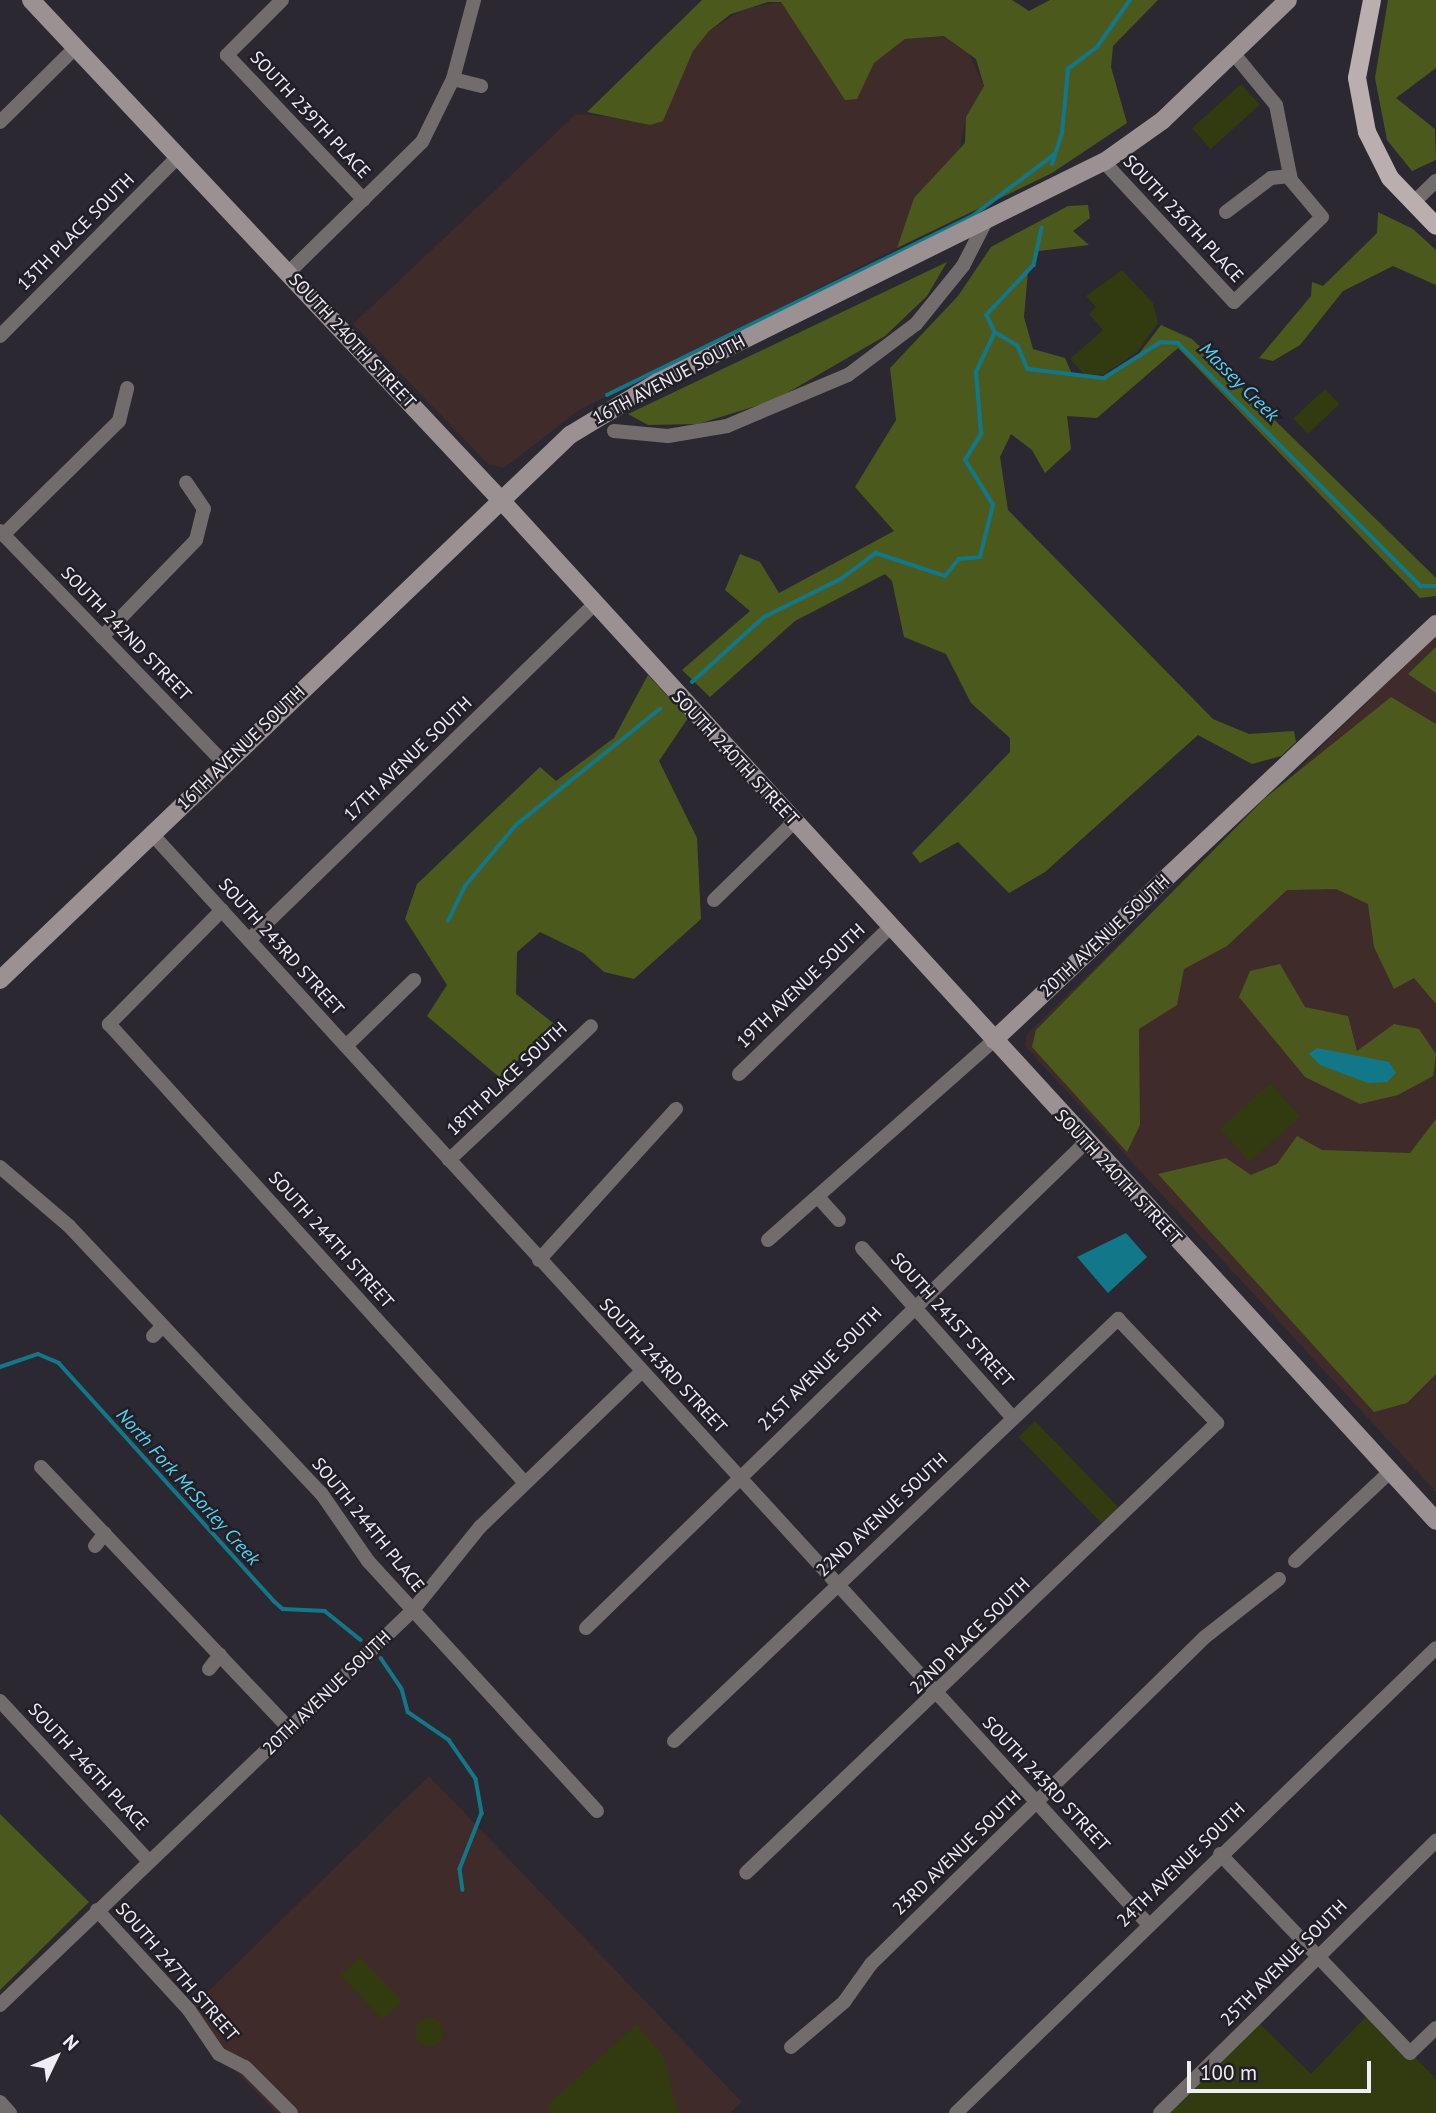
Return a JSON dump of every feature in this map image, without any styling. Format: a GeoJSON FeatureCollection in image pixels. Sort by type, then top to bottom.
{"type":"FeatureCollection","features":[{"type":"Feature","properties":{"kind":"main road","name":"SOUTH 240TH STREET"},"geometry":{"type":"LineString","coordinates":[[31,0],[499,498],[594,605],[1436,1521]]}},
{"type":"Feature","properties":{"kind":"main road","name":"16TH AVENUE SOUTH"},"geometry":{"type":"LineString","coordinates":[[0,980],[545,454],[628,398],[1104,163],[1163,120],[1288,0]]}},
{"type":"Feature","properties":{"kind":"main road"},"geometry":{"type":"LineString","coordinates":[[1372,0],[1359,60],[1359,101],[1373,151],[1413,203],[1436,226]]}},
{"type":"Feature","properties":{"kind":"main road","name":"20TH AVENUE SOUTH"},"geometry":{"type":"LineString","coordinates":[[994,1040],[1436,624]]}},
{"type":"Feature","properties":{"kind":"street","name":"SOUTH 239TH PLACE"},"geometry":{"type":"LineString","coordinates":[[282,0],[227,55],[364,200]]}},
{"type":"Feature","properties":{"kind":"street"},"geometry":{"type":"LineString","coordinates":[[288,273],[422,142],[453,79],[474,0]]}},
{"type":"Feature","properties":{"kind":"street"},"geometry":{"type":"LineString","coordinates":[[0,122],[75,48]]}},
{"type":"Feature","properties":{"kind":"street"},"geometry":{"type":"LineString","coordinates":[[1226,212],[1271,178],[1290,176],[1276,105],[1267,88],[1234,54]]}},
{"type":"Feature","properties":{"kind":"street"},"geometry":{"type":"LineString","coordinates":[[453,79],[481,86]]}},
{"type":"Feature","properties":{"kind":"street","name":"13TH PLACE SOUTH"},"geometry":{"type":"LineString","coordinates":[[0,336],[179,156]]}},
{"type":"Feature","properties":{"kind":"street","name":"SOUTH 236TH PLACE"},"geometry":{"type":"LineString","coordinates":[[1104,163],[1234,302],[1322,217],[1290,176]]}},
{"type":"Feature","properties":{"kind":"street"},"geometry":{"type":"LineString","coordinates":[[1413,203],[1436,181]]}},
{"type":"Feature","properties":{"kind":"street"},"geometry":{"type":"LineString","coordinates":[[614,432],[667,436],[715,428],[775,410],[848,376],[916,324],[962,266],[985,223]]}},
{"type":"Feature","properties":{"kind":"street"},"geometry":{"type":"LineString","coordinates":[[3,539],[119,421],[127,388]]}},
{"type":"Feature","properties":{"kind":"street"},"geometry":{"type":"LineString","coordinates":[[102,637],[196,540],[204,509],[186,482]]}},
{"type":"Feature","properties":{"kind":"street","name":"SOUTH 242ND STREET"},"geometry":{"type":"LineString","coordinates":[[3,539],[225,764]]}},
{"type":"Feature","properties":{"kind":"street","name":"17TH AVENUE SOUTH"},"geometry":{"type":"LineString","coordinates":[[249,940],[594,605]]}},
{"type":"Feature","properties":{"kind":"street"},"geometry":{"type":"LineString","coordinates":[[714,900],[794,822]]}},
{"type":"Feature","properties":{"kind":"street","name":"SOUTH 243RD STREET"},"geometry":{"type":"LineString","coordinates":[[152,834],[1147,1923]]}},
{"type":"Feature","properties":{"kind":"street","name":"SOUTH 244TH STREET"},"geometry":{"type":"LineString","coordinates":[[222,911],[109,1024],[525,1483]]}},
{"type":"Feature","properties":{"kind":"street","name":"19TH AVENUE SOUTH"},"geometry":{"type":"LineString","coordinates":[[738,1074],[891,926]]}},
{"type":"Feature","properties":{"kind":"street"},"geometry":{"type":"LineString","coordinates":[[346,1046],[414,979]]}},
{"type":"Feature","properties":{"kind":"street","name":"18TH PLACE SOUTH"},"geometry":{"type":"LineString","coordinates":[[450,1160],[591,1026]]}},
{"type":"Feature","properties":{"kind":"street","name":"20TH AVENUE SOUTH"},"geometry":{"type":"LineString","coordinates":[[768,1240],[994,1040]]}},
{"type":"Feature","properties":{"kind":"street"},"geometry":{"type":"LineString","coordinates":[[539,1260],[676,1108]]}},
{"type":"Feature","properties":{"kind":"street","name":"21ST AVENUE SOUTH"},"geometry":{"type":"LineString","coordinates":[[586,1628],[914,1303],[1086,1142]]}},
{"type":"Feature","properties":{"kind":"street","name":"SOUTH 244TH PLACE"},"geometry":{"type":"LineString","coordinates":[[0,1167],[65,1230],[158,1331],[321,1493],[358,1549],[597,1811]]}},
{"type":"Feature","properties":{"kind":"street"},"geometry":{"type":"LineString","coordinates":[[818,1197],[839,1220]]}},
{"type":"Feature","properties":{"kind":"street","name":"SOUTH 241ST STREET"},"geometry":{"type":"LineString","coordinates":[[862,1248],[914,1303],[1013,1418]]}},
{"type":"Feature","properties":{"kind":"street","name":"22ND AVENUE SOUTH"},"geometry":{"type":"LineString","coordinates":[[674,1741],[1118,1319],[1217,1423]]}},
{"type":"Feature","properties":{"kind":"street","name":"20TH AVENUE SOUTH"},"geometry":{"type":"LineString","coordinates":[[0,2005],[148,1860],[290,1729],[413,1610],[448,1574],[470,1538],[642,1371]]}},
{"type":"Feature","properties":{"kind":"street","name":"22ND PLACE SOUTH"},"geometry":{"type":"LineString","coordinates":[[746,1873],[937,1695],[1217,1423]]}},
{"type":"Feature","properties":{"kind":"street"},"geometry":{"type":"LineString","coordinates":[[41,1467],[290,1729]]}},
{"type":"Feature","properties":{"kind":"street"},"geometry":{"type":"LineString","coordinates":[[1295,1561],[1391,1471]]}},
{"type":"Feature","properties":{"kind":"street"},"geometry":{"type":"LineString","coordinates":[[95,1546],[105,1533]]}},
{"type":"Feature","properties":{"kind":"street","name":"23RD AVENUE SOUTH"},"geometry":{"type":"LineString","coordinates":[[791,2047],[844,2002],[871,1964],[1205,1637],[1279,1579]]}},
{"type":"Feature","properties":{"kind":"street","name":"24TH AVENUE SOUTH"},"geometry":{"type":"LineString","coordinates":[[963,2111],[1147,1923],[1436,1648]]}},
{"type":"Feature","properties":{"kind":"street"},"geometry":{"type":"LineString","coordinates":[[209,1669],[220,1655]]}},
{"type":"Feature","properties":{"kind":"street","name":"SOUTH 246TH PLACE"},"geometry":{"type":"LineString","coordinates":[[0,1700],[148,1860]]}},
{"type":"Feature","properties":{"kind":"street","name":"25TH AVENUE SOUTH"},"geometry":{"type":"LineString","coordinates":[[1160,2113],[1436,1840]]}},
{"type":"Feature","properties":{"kind":"street"},"geometry":{"type":"LineString","coordinates":[[1220,1854],[1410,2053],[1436,2028]]}},
{"type":"Feature","properties":{"kind":"street","name":"SOUTH 247TH STREET"},"geometry":{"type":"LineString","coordinates":[[97,1910],[189,2010],[219,2054],[245,2067],[291,2113]]}},
{"type":"Feature","properties":{"kind":"street"},"geometry":{"type":"LineString","coordinates":[[0,2102],[10,2113]]}},
{"type":"Feature","properties":{"kind":"shaded area"},"geometry":{"type":"Polygon","coordinates":[[[781,2],[845,100],[874,63],[905,39],[944,36],[967,50],[984,86],[966,117],[959,153],[914,198],[897,248],[579,410],[504,468],[488,464],[353,324],[576,114],[663,121],[693,51],[709,31],[745,8],[781,2]]]}},
{"type":"Feature","properties":{"kind":"shaded area"},"geometry":{"type":"Polygon","coordinates":[[[1436,635],[1436,1492],[1025,1046],[1027,1034],[1436,635]]]}},
{"type":"Feature","properties":{"kind":"shaded area"},"geometry":{"type":"Polygon","coordinates":[[[429,1776],[742,2102],[730,2113],[276,2113],[219,2054],[189,2010],[429,1776]]]}},
{"type":"Feature","properties":{"kind":"green space"},"geometry":{"type":"Polygon","coordinates":[[[702,0],[1012,0],[1029,11],[1050,0],[1158,0],[1113,46],[1111,67],[1127,123],[1052,173],[897,248],[914,198],[965,143],[966,117],[984,86],[976,59],[944,36],[905,39],[874,63],[857,99],[845,100],[781,2],[768,2],[731,14],[709,31],[693,51],[663,121],[650,125],[587,112],[702,0]]]}},
{"type":"Feature","properties":{"kind":"green space"},"geometry":{"type":"Polygon","coordinates":[[[1388,0],[1436,0],[1436,68],[1396,98],[1435,129],[1436,160],[1412,171],[1387,140],[1375,78],[1388,0]]]}},
{"type":"Feature","properties":{"kind":"green space"},"geometry":{"type":"Polygon","coordinates":[[[1241,84],[1260,105],[1211,149],[1192,128],[1241,84]]]}},
{"type":"Feature","properties":{"kind":"green space"},"geometry":{"type":"Polygon","coordinates":[[[1088,205],[1090,218],[1073,231],[1089,245],[1039,251],[1028,271],[1024,317],[1033,349],[1065,358],[1072,374],[1104,377],[1138,355],[1161,325],[1192,339],[1436,578],[1436,596],[1420,598],[1178,348],[1097,418],[1067,416],[1071,449],[1045,473],[1032,450],[1011,434],[1000,457],[1008,510],[1213,719],[1249,734],[1294,731],[1296,742],[1281,756],[1252,764],[1198,735],[1045,872],[1009,893],[958,842],[920,863],[912,853],[1010,752],[1010,738],[971,703],[946,654],[904,637],[892,581],[885,574],[795,621],[710,697],[682,670],[750,611],[725,590],[740,554],[760,562],[779,593],[894,531],[855,487],[896,420],[890,368],[958,296],[991,247],[1068,206],[1088,205]]]}},
{"type":"Feature","properties":{"kind":"green space"},"geometry":{"type":"Polygon","coordinates":[[[1378,212],[1413,229],[1436,250],[1436,285],[1393,266],[1343,291],[1300,345],[1273,361],[1259,358],[1311,296],[1312,282],[1323,286],[1377,233],[1378,212]]]}},
{"type":"Feature","properties":{"kind":"green space"},"geometry":{"type":"Polygon","coordinates":[[[947,262],[927,296],[885,336],[775,400],[698,424],[648,425],[628,414],[947,262]]]}},
{"type":"Feature","properties":{"kind":"green space"},"geometry":{"type":"Polygon","coordinates":[[[1122,270],[1153,303],[1158,323],[1137,352],[1103,375],[1084,374],[1070,359],[1103,330],[1089,314],[1096,307],[1086,296],[1122,270]]]}},
{"type":"Feature","properties":{"kind":"green space"},"geometry":{"type":"Polygon","coordinates":[[[1325,389],[1339,404],[1308,434],[1294,418],[1325,389]]]}},
{"type":"Feature","properties":{"kind":"green space"},"geometry":{"type":"Polygon","coordinates":[[[1436,647],[1436,693],[1408,674],[1436,647]]]}},
{"type":"Feature","properties":{"kind":"green space"},"geometry":{"type":"Polygon","coordinates":[[[648,675],[688,718],[659,761],[697,838],[701,919],[634,979],[604,972],[583,953],[540,932],[517,952],[516,994],[557,1026],[499,1077],[427,1016],[447,985],[405,919],[417,884],[540,767],[556,781],[614,738],[648,675]]]}},
{"type":"Feature","properties":{"kind":"green space"},"geometry":{"type":"Polygon","coordinates":[[[1391,697],[1436,724],[1436,1004],[1414,978],[1394,989],[1374,947],[1368,904],[1336,889],[1287,890],[1227,946],[1184,969],[1177,1005],[1139,1029],[1140,1125],[1127,1152],[1032,1047],[1036,1030],[1265,798],[1391,697]]]}},
{"type":"Feature","properties":{"kind":"green space"},"geometry":{"type":"Polygon","coordinates":[[[1280,964],[1305,1007],[1348,1016],[1357,1051],[1394,1024],[1419,1029],[1436,1054],[1433,1076],[1398,1095],[1360,1104],[1305,1077],[1239,997],[1250,971],[1280,964]]]}},
{"type":"Feature","properties":{"kind":"green space"},"geometry":{"type":"Polygon","coordinates":[[[1270,1083],[1300,1116],[1250,1162],[1219,1129],[1270,1083]]]}},
{"type":"Feature","properties":{"kind":"green space"},"geometry":{"type":"Polygon","coordinates":[[[1436,1119],[1436,1374],[1407,1403],[1374,1412],[1158,1174],[1226,1158],[1251,1175],[1277,1164],[1297,1136],[1322,1150],[1410,1153],[1436,1119]]]}},
{"type":"Feature","properties":{"kind":"green space"},"geometry":{"type":"Polygon","coordinates":[[[1035,1421],[1120,1509],[1104,1525],[1018,1437],[1035,1421]]]}},
{"type":"Feature","properties":{"kind":"green space"},"geometry":{"type":"Polygon","coordinates":[[[0,1814],[89,1902],[0,1990],[0,1814]]]}},
{"type":"Feature","properties":{"kind":"green space"},"geometry":{"type":"Polygon","coordinates":[[[360,1957],[402,2001],[383,2020],[341,1976],[360,1957]]]}},
{"type":"Feature","properties":{"kind":"green space"},"geometry":{"type":"Polygon","coordinates":[[[1371,2011],[1436,2079],[1436,2113],[1160,2113],[1255,2019],[1311,2074],[1371,2011]]]}},
{"type":"Feature","properties":{"kind":"green space"},"geometry":{"type":"Polygon","coordinates":[[[429,2018],[439,2022],[443,2032],[439,2042],[429,2046],[419,2042],[415,2032],[419,2022],[429,2018]]]}},
{"type":"Feature","properties":{"kind":"green space"},"geometry":{"type":"Polygon","coordinates":[[[637,2024],[664,2057],[678,2113],[551,2113],[548,2104],[637,2024]]]}},
{"type":"Feature","properties":{"kind":"water"},"geometry":{"type":"Polygon","coordinates":[[[1317,1048],[1389,1062],[1396,1073],[1387,1082],[1368,1083],[1320,1065],[1309,1054],[1317,1048]]]}},
{"type":"Feature","properties":{"kind":"water"},"geometry":{"type":"Polygon","coordinates":[[[1126,1233],[1147,1257],[1108,1293],[1077,1257],[1126,1233]]]}},
{"type":"Feature","properties":{"kind":"waterway","name":"Massey Creek"},"geometry":{"type":"LineString","coordinates":[[1052,164],[1062,134],[1068,69],[1097,47],[1130,0]]}},
{"type":"Feature","properties":{"kind":"waterway"},"geometry":{"type":"LineString","coordinates":[[607,395],[974,215],[1055,154]]}},
{"type":"Feature","properties":{"kind":"waterway","name":"Massey Creek"},"geometry":{"type":"LineString","coordinates":[[1042,228],[1034,265],[987,315],[995,332],[1018,346],[1028,369],[1104,378],[1161,342],[1178,343],[1421,586],[1436,586]]}},
{"type":"Feature","properties":{"kind":"waterway"},"geometry":{"type":"LineString","coordinates":[[692,682],[764,617],[841,579],[876,553],[945,576],[959,559],[980,557],[993,505],[965,460],[981,434],[976,372],[995,332]]}},
{"type":"Feature","properties":{"kind":"waterway"},"geometry":{"type":"LineString","coordinates":[[448,921],[465,886],[516,825],[660,709]]}},
{"type":"Feature","properties":{"kind":"waterway","name":"North Fork McSorley Creek"},"geometry":{"type":"LineString","coordinates":[[0,1367],[38,1354],[59,1363],[274,1601],[283,1609],[325,1611],[361,1640]]}},
{"type":"Feature","properties":{"kind":"waterway","name":"North Fork McSorley Creek"},"geometry":{"type":"LineString","coordinates":[[381,1658],[402,1689],[408,1712],[449,1740],[476,1779],[482,1813],[460,1869],[463,1890]]}}]}
